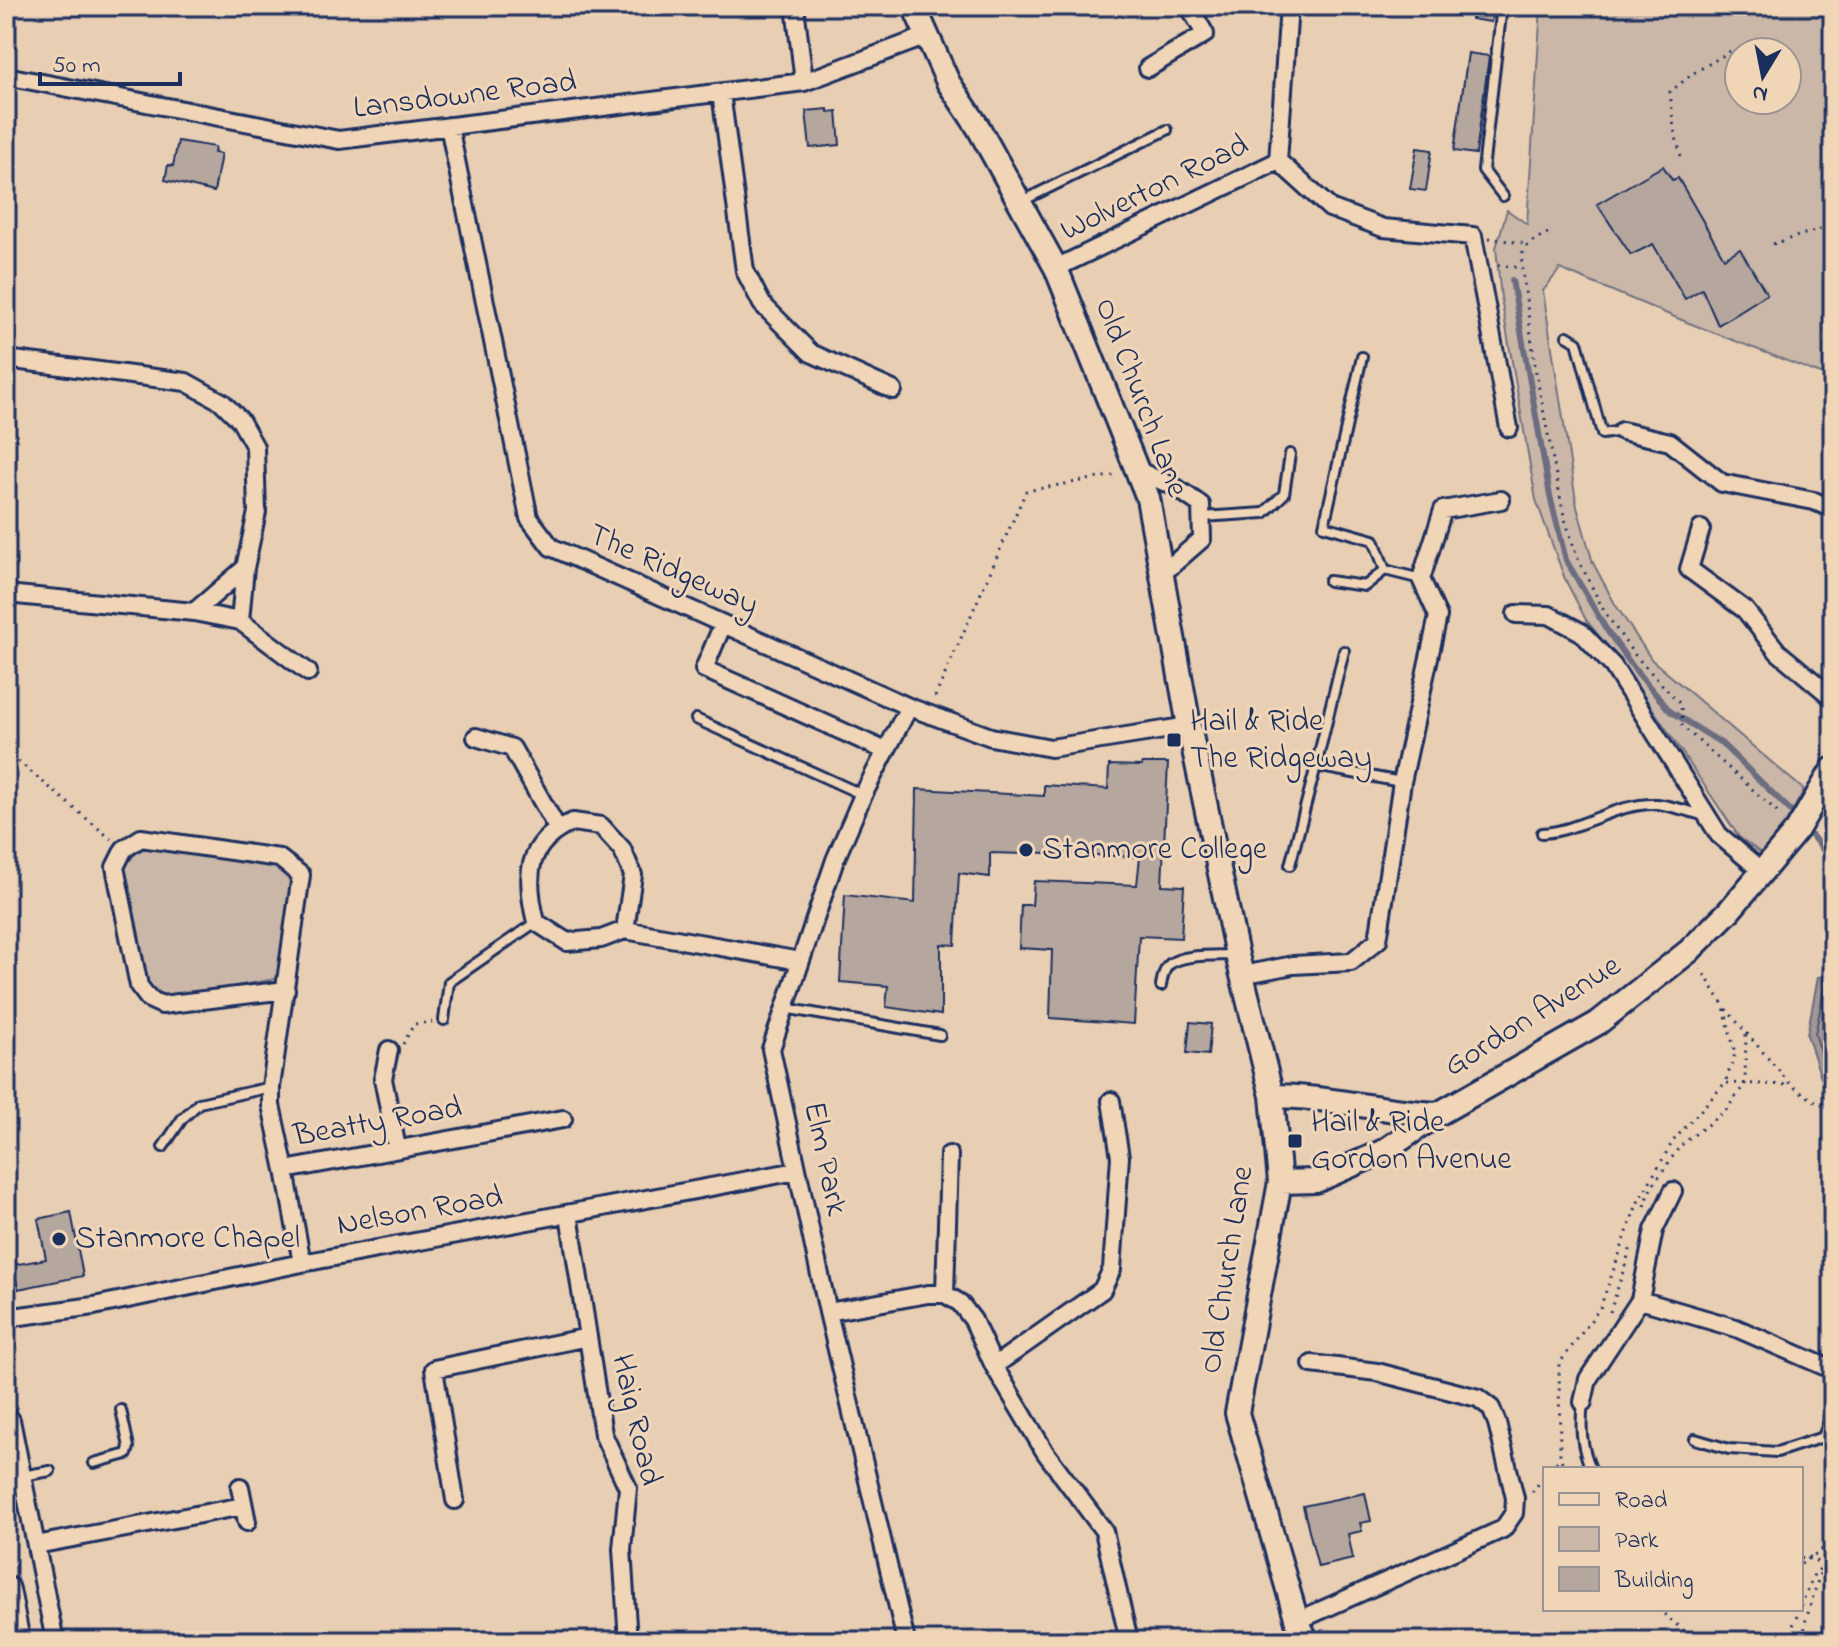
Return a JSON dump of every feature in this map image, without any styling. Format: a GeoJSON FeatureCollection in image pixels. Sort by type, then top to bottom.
{"type":"FeatureCollection","features":[{"type":"Feature","properties":{"kind":"main road"},"geometry":{"type":"LineString","coordinates":[[6,1590],[16,1641]]}},
{"type":"Feature","properties":{"kind":"street"},"geometry":{"type":"LineString","coordinates":[[795,6],[804,82]]}},
{"type":"Feature","properties":{"kind":"street","name":"Old Church Lane"},"geometry":{"type":"LineString","coordinates":[[914,6],[948,82],[978,127],[1056,268],[1148,498],[1189,726],[1240,965],[1272,1096],[1280,1182],[1237,1413],[1302,1631]]}},
{"type":"Feature","properties":{"kind":"street"},"geometry":{"type":"LineString","coordinates":[[1148,68],[1205,34],[1189,6]]}},
{"type":"Feature","properties":{"kind":"street","name":"Wolverton Road"},"geometry":{"type":"LineString","coordinates":[[1278,161],[1289,6]]}},
{"type":"Feature","properties":{"kind":"street","name":"Lansdowne Road"},"geometry":{"type":"LineString","coordinates":[[6,76],[339,140],[804,82],[927,36]]}},
{"type":"Feature","properties":{"kind":"street"},"geometry":{"type":"LineString","coordinates":[[721,93],[745,271],[762,304],[811,353],[893,390]]}},
{"type":"Feature","properties":{"kind":"street","name":"The Ridgeway"},"geometry":{"type":"LineString","coordinates":[[449,126],[529,518],[551,547],[909,707],[991,737],[1051,748],[1189,726]]}},
{"type":"Feature","properties":{"kind":"street","name":"Wolverton Road"},"geometry":{"type":"LineString","coordinates":[[1278,161],[1330,208],[1383,228],[1473,236]]}},
{"type":"Feature","properties":{"kind":"street","name":"Wolverton Road"},"geometry":{"type":"LineString","coordinates":[[1056,268],[1278,161]]}},
{"type":"Feature","properties":{"kind":"street"},"geometry":{"type":"LineString","coordinates":[[1473,236],[1509,428]]}},
{"type":"Feature","properties":{"kind":"street"},"geometry":{"type":"LineString","coordinates":[[6,359],[186,382],[222,402],[240,420],[255,447],[257,512],[245,568],[240,621]]}},
{"type":"Feature","properties":{"kind":"street"},"geometry":{"type":"LineString","coordinates":[[1622,431],[1670,442],[1722,483],[1814,501],[1833,509]]}},
{"type":"Feature","properties":{"kind":"street"},"geometry":{"type":"LineString","coordinates":[[1139,471],[1175,487],[1201,505],[1202,539],[1163,573]]}},
{"type":"Feature","properties":{"kind":"street"},"geometry":{"type":"LineString","coordinates":[[1240,965],[1351,962],[1378,940],[1402,782],[1438,616],[1421,579],[1443,510],[1501,500]]}},
{"type":"Feature","properties":{"kind":"street"},"geometry":{"type":"LineString","coordinates":[[1701,529],[1689,569],[1745,610],[1778,652],[1833,698]]}},
{"type":"Feature","properties":{"kind":"street"},"geometry":{"type":"LineString","coordinates":[[194,612],[245,568]]}},
{"type":"Feature","properties":{"kind":"street"},"geometry":{"type":"LineString","coordinates":[[6,594],[194,612],[240,621],[308,672]]}},
{"type":"Feature","properties":{"kind":"street"},"geometry":{"type":"LineString","coordinates":[[1516,614],[1549,615],[1581,632],[1613,666],[1719,835],[1763,872]]}},
{"type":"Feature","properties":{"kind":"street"},"geometry":{"type":"LineString","coordinates":[[723,624],[704,669],[886,751]]}},
{"type":"Feature","properties":{"kind":"street","name":"Elm Park"},"geometry":{"type":"LineString","coordinates":[[906,1641],[828,1312],[771,1049],[835,860],[863,795],[909,707]]}},
{"type":"Feature","properties":{"kind":"street"},"geometry":{"type":"LineString","coordinates":[[476,737],[512,748],[557,828]]}},
{"type":"Feature","properties":{"kind":"street","name":"Gordon Avenue"},"geometry":{"type":"LineString","coordinates":[[1280,1182],[1316,1181],[1384,1151],[1438,1114],[1598,1023],[1689,951],[1763,872],[1797,830],[1833,769]]}},
{"type":"Feature","properties":{"kind":"street"},"geometry":{"type":"LineString","coordinates":[[625,930],[633,875],[622,849],[601,826],[573,822],[557,828],[534,851],[529,892],[536,922],[567,942],[601,939],[625,930],[800,961]]}},
{"type":"Feature","properties":{"kind":"street","name":"Beatty Road"},"geometry":{"type":"LineString","coordinates":[[124,849],[141,838],[279,858],[301,875],[271,1087],[271,1105],[285,1170],[563,1119]]}},
{"type":"Feature","properties":{"kind":"street"},"geometry":{"type":"LineString","coordinates":[[124,849],[115,867],[139,986],[149,999],[162,1005],[286,990]]}},
{"type":"Feature","properties":{"kind":"street"},"geometry":{"type":"LineString","coordinates":[[389,1050],[383,1079],[397,1148]]}},
{"type":"Feature","properties":{"kind":"street","name":"Gordon Avenue"},"geometry":{"type":"LineString","coordinates":[[1272,1096],[1319,1097],[1401,1113],[1438,1114]]}},
{"type":"Feature","properties":{"kind":"street"},"geometry":{"type":"LineString","coordinates":[[994,1366],[1102,1290],[1112,1269],[1120,1157],[1111,1101]]}},
{"type":"Feature","properties":{"kind":"street"},"geometry":{"type":"LineString","coordinates":[[945,1294],[949,1155]]}},
{"type":"Feature","properties":{"kind":"street"},"geometry":{"type":"LineString","coordinates":[[285,1170],[302,1263]]}},
{"type":"Feature","properties":{"kind":"street","name":"Nelson Road"},"geometry":{"type":"LineString","coordinates":[[6,1318],[94,1306],[302,1263],[797,1171]]}},
{"type":"Feature","properties":{"kind":"street"},"geometry":{"type":"LineString","coordinates":[[1583,1402],[1588,1379],[1640,1300],[1654,1230],[1673,1191]]}},
{"type":"Feature","properties":{"kind":"street","name":"Haig Road"},"geometry":{"type":"LineString","coordinates":[[569,1214],[603,1434],[628,1488],[622,1549],[628,1641]]}},
{"type":"Feature","properties":{"kind":"street"},"geometry":{"type":"LineString","coordinates":[[828,1312],[928,1294],[945,1294],[960,1303],[973,1320],[994,1366],[1045,1452],[1104,1531],[1129,1641]]}},
{"type":"Feature","properties":{"kind":"street"},"geometry":{"type":"LineString","coordinates":[[1640,1300],[1736,1328],[1833,1370]]}},
{"type":"Feature","properties":{"kind":"street"},"geometry":{"type":"LineString","coordinates":[[455,1500],[434,1369],[588,1337]]}},
{"type":"Feature","properties":{"kind":"street"},"geometry":{"type":"LineString","coordinates":[[1302,1631],[1503,1529],[1514,1513],[1515,1498],[1497,1423],[1491,1408],[1478,1398],[1377,1372],[1312,1364]]}},
{"type":"Feature","properties":{"kind":"street"},"geometry":{"type":"LineString","coordinates":[[6,1414],[11,1420],[55,1641]]}},
{"type":"Feature","properties":{"kind":"street"},"geometry":{"type":"LineString","coordinates":[[36,1545],[245,1514],[240,1487]]}},
{"type":"Feature","properties":{"kind":"lane"},"geometry":{"type":"LineString","coordinates":[[1502,6],[1483,170],[1503,196]]}},
{"type":"Feature","properties":{"kind":"lane"},"geometry":{"type":"LineString","coordinates":[[1020,202],[1167,130]]}},
{"type":"Feature","properties":{"kind":"lane"},"geometry":{"type":"LineString","coordinates":[[1567,336],[1577,342],[1602,434],[1622,431]]}},
{"type":"Feature","properties":{"kind":"lane"},"geometry":{"type":"LineString","coordinates":[[1362,357],[1324,526],[1374,540],[1385,570]]}},
{"type":"Feature","properties":{"kind":"lane"},"geometry":{"type":"LineString","coordinates":[[1201,517],[1264,513],[1284,494],[1290,454]]}},
{"type":"Feature","properties":{"kind":"lane"},"geometry":{"type":"LineString","coordinates":[[1385,570],[1421,579]]}},
{"type":"Feature","properties":{"kind":"lane"},"geometry":{"type":"LineString","coordinates":[[1329,581],[1365,586],[1385,570]]}},
{"type":"Feature","properties":{"kind":"lane"},"geometry":{"type":"LineString","coordinates":[[1290,865],[1344,651]]}},
{"type":"Feature","properties":{"kind":"lane"},"geometry":{"type":"LineString","coordinates":[[696,719],[863,795]]}},
{"type":"Feature","properties":{"kind":"lane"},"geometry":{"type":"LineString","coordinates":[[1316,766],[1402,782]]}},
{"type":"Feature","properties":{"kind":"lane"},"geometry":{"type":"LineString","coordinates":[[1542,833],[1559,832],[1646,805],[1659,804],[1707,816]]}},
{"type":"Feature","properties":{"kind":"lane"},"geometry":{"type":"LineString","coordinates":[[444,1020],[449,982],[536,922]]}},
{"type":"Feature","properties":{"kind":"lane"},"geometry":{"type":"LineString","coordinates":[[1161,986],[1167,967],[1182,958],[1240,965]]}},
{"type":"Feature","properties":{"kind":"lane"},"geometry":{"type":"LineString","coordinates":[[784,1008],[940,1035]]}},
{"type":"Feature","properties":{"kind":"lane"},"geometry":{"type":"LineString","coordinates":[[163,1147],[182,1119],[199,1103],[271,1087]]}},
{"type":"Feature","properties":{"kind":"lane"},"geometry":{"type":"LineString","coordinates":[[1583,1402],[1581,1434],[1590,1467]]}},
{"type":"Feature","properties":{"kind":"lane"},"geometry":{"type":"LineString","coordinates":[[94,1463],[127,1454],[129,1447],[121,1410]]}},
{"type":"Feature","properties":{"kind":"lane"},"geometry":{"type":"LineString","coordinates":[[1695,1439],[1729,1449],[1777,1452],[1823,1437],[1833,1411]]}},
{"type":"Feature","properties":{"kind":"lane"},"geometry":{"type":"LineString","coordinates":[[22,1476],[50,1471]]}},
{"type":"Feature","properties":{"kind":"path"},"geometry":{"type":"LineString","coordinates":[[1681,156],[1670,92],[1723,56]]}},
{"type":"Feature","properties":{"kind":"path"},"geometry":{"type":"LineString","coordinates":[[1773,244],[1833,225]]}},
{"type":"Feature","properties":{"kind":"path"},"geometry":{"type":"LineString","coordinates":[[1548,233],[1527,244],[1520,255],[1539,387],[1564,516],[1577,557],[1604,611],[1633,653],[1681,705],[1682,726],[1797,830]]}},
{"type":"Feature","properties":{"kind":"path"},"geometry":{"type":"LineString","coordinates":[[1473,236],[1527,244]]}},
{"type":"Feature","properties":{"kind":"path"},"geometry":{"type":"LineString","coordinates":[[1479,262],[1522,268]]}},
{"type":"Feature","properties":{"kind":"path"},"geometry":{"type":"LineString","coordinates":[[928,714],[1026,491],[1139,471]]}},
{"type":"Feature","properties":{"kind":"path"},"geometry":{"type":"LineString","coordinates":[[6,751],[124,849]]}},
{"type":"Feature","properties":{"kind":"path"},"geometry":{"type":"LineString","coordinates":[[1689,951],[1724,1006],[1791,1085],[1820,1105],[1833,1104]]}},
{"type":"Feature","properties":{"kind":"path"},"geometry":{"type":"LineString","coordinates":[[1565,1467],[1560,1458],[1559,1364],[1600,1308],[1637,1204],[1673,1141],[1725,1083],[1735,1054],[1724,1006]]}},
{"type":"Feature","properties":{"kind":"path"},"geometry":{"type":"LineString","coordinates":[[389,1050],[402,1046],[414,1024],[444,1020]]}},
{"type":"Feature","properties":{"kind":"path"},"geometry":{"type":"LineString","coordinates":[[1725,1083],[1791,1085]]}},
{"type":"Feature","properties":{"kind":"path"},"geometry":{"type":"LineString","coordinates":[[1553,1467],[1560,1458]]}},
{"type":"Feature","properties":{"kind":"path"},"geometry":{"type":"LineString","coordinates":[[1803,1563],[1833,1542]]}},
{"type":"Feature","properties":{"kind":"path"},"geometry":{"type":"LineString","coordinates":[[1803,1600],[1813,1576],[1833,1555]]}},
{"type":"Feature","properties":{"kind":"path"},"geometry":{"type":"LineString","coordinates":[[1803,1558],[1812,1557]]}},
{"type":"Feature","properties":{"kind":"path"},"geometry":{"type":"LineString","coordinates":[[1812,1557],[1822,1567]]}},
{"type":"Feature","properties":{"kind":"path"},"geometry":{"type":"LineString","coordinates":[[1804,1641],[1805,1623],[1822,1567]]}},
{"type":"Feature","properties":{"kind":"path"},"geometry":{"type":"LineString","coordinates":[[1660,1611],[1696,1641]]}},
{"type":"Feature","properties":{"kind":"path"},"geometry":{"type":"LineString","coordinates":[[1793,1641],[1792,1628],[1798,1611]]}},
{"type":"Feature","properties":{"kind":"green space"},"geometry":{"type":"Polygon","coordinates":[[[1541,6],[1833,6],[1831,378],[1560,269],[1543,291],[1577,507],[1593,563],[1615,604],[1652,660],[1804,790],[1780,833],[1761,853],[1739,837],[1626,669],[1586,620],[1565,579],[1536,500],[1501,298],[1496,248],[1507,210],[1527,224],[1541,6]]]}},
{"type":"Feature","properties":{"kind":"green space"},"geometry":{"type":"Polygon","coordinates":[[[141,847],[272,862],[293,884],[281,978],[168,998],[145,982],[123,868],[141,847]]]}},
{"type":"Feature","properties":{"kind":"water"},"geometry":{"type":"Polygon","coordinates":[[[1833,974],[1833,1077],[1821,1078],[1807,1035],[1818,977],[1833,974]]]}},
{"type":"Feature","properties":{"kind":"building"},"geometry":{"type":"Polygon","coordinates":[[[1473,6],[1494,6],[1491,22],[1471,19],[1473,6]]]}},
{"type":"Feature","properties":{"kind":"building"},"geometry":{"type":"Polygon","coordinates":[[[1468,53],[1489,56],[1476,154],[1454,151],[1468,53]]]}},
{"type":"Feature","properties":{"kind":"building"},"geometry":{"type":"Polygon","coordinates":[[[828,109],[828,112],[837,111],[840,145],[810,148],[806,111],[828,109]]]}},
{"type":"Feature","properties":{"kind":"building"},"geometry":{"type":"Polygon","coordinates":[[[178,141],[215,147],[214,153],[221,154],[214,192],[165,180],[168,165],[173,166],[178,141]]]}},
{"type":"Feature","properties":{"kind":"building"},"geometry":{"type":"Polygon","coordinates":[[[1417,148],[1432,150],[1426,191],[1410,189],[1417,148]]]}},
{"type":"Feature","properties":{"kind":"building"},"geometry":{"type":"Polygon","coordinates":[[[1663,166],[1672,180],[1678,178],[1724,258],[1740,249],[1767,294],[1718,325],[1702,289],[1685,299],[1653,244],[1631,255],[1597,204],[1663,166]]]}},
{"type":"Feature","properties":{"kind":"building"},"geometry":{"type":"Polygon","coordinates":[[[1142,763],[1168,763],[1162,885],[1184,886],[1181,938],[1139,936],[1134,1024],[1050,1018],[1052,950],[1019,948],[1021,905],[1032,905],[1034,881],[1137,885],[1140,857],[990,853],[990,877],[959,873],[955,945],[941,944],[941,1015],[886,1007],[888,986],[840,982],[845,895],[915,903],[917,789],[1044,796],[1044,785],[1108,789],[1109,765],[1142,766],[1142,763]]]}},
{"type":"Feature","properties":{"kind":"building"},"geometry":{"type":"Polygon","coordinates":[[[1190,1022],[1211,1024],[1208,1055],[1187,1053],[1190,1022]]]}},
{"type":"Feature","properties":{"kind":"building","name":"Stanmore Chapel"},"geometry":{"type":"Polygon","coordinates":[[[71,1212],[83,1276],[18,1289],[13,1265],[46,1259],[38,1219],[71,1212]]]}},
{"type":"Feature","properties":{"kind":"building"},"geometry":{"type":"Polygon","coordinates":[[[1365,1493],[1371,1521],[1360,1523],[1362,1531],[1348,1534],[1353,1559],[1318,1567],[1303,1506],[1365,1493]]]}},
{"type":"Feature","properties":{"kind":"waterway"},"geometry":{"type":"LineString","coordinates":[[1512,280],[1550,496],[1566,560],[1606,629],[1670,711],[1721,743],[1792,812]]}},
{"type":"Feature","properties":{"kind":"waterway"},"geometry":{"type":"LineString","coordinates":[[1812,836],[1833,862]]}},
{"type":"Feature","properties":{"kind":"place","name":"Hail & Ride The Ridgeway"},"geometry":{"type":"Point","coordinates":[1174,740]}},
{"type":"Feature","properties":{"kind":"place","name":"Stanmore College"},"geometry":{"type":"Point","coordinates":[1026,850]}},
{"type":"Feature","properties":{"kind":"place","name":"Hail & Ride Gordon Avenue"},"geometry":{"type":"Point","coordinates":[1295,1141]}},
{"type":"Feature","properties":{"kind":"place","name":"Stanmore Chapel"},"geometry":{"type":"Point","coordinates":[59,1239]}}]}
